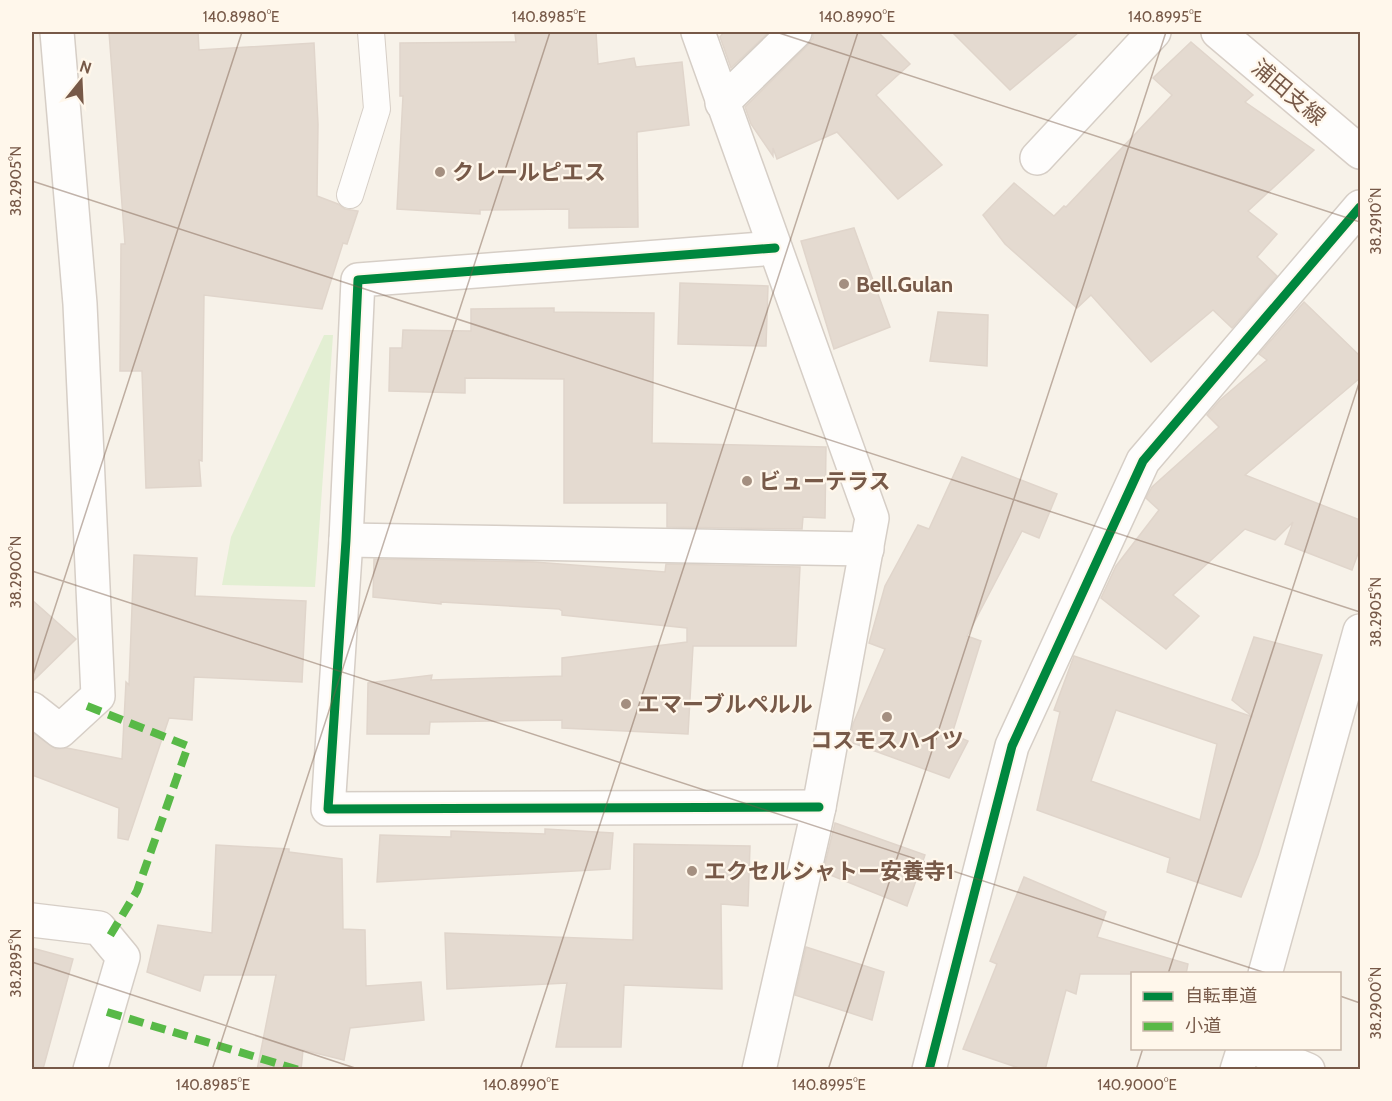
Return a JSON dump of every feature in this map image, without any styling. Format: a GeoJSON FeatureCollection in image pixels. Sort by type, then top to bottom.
{"type":"FeatureCollection","features":[{"type":"Feature","properties":{"kind":"street"},"geometry":{"type":"LineString","coordinates":[[32,709],[60,732],[98,696],[80,304],[57,32]]}},
{"type":"Feature","properties":{"kind":"street"},"geometry":{"type":"LineString","coordinates":[[698,32],[872,518],[819,807],[759,1070]]}},
{"type":"Feature","properties":{"kind":"street"},"geometry":{"type":"LineString","coordinates":[[722,103],[795,32]]}},
{"type":"Feature","properties":{"kind":"street"},"geometry":{"type":"LineString","coordinates":[[1036,158],[1154,32]]}},
{"type":"Feature","properties":{"kind":"street","name":"浦田支線"},"geometry":{"type":"LineString","coordinates":[[1218,32],[1360,152]]}},
{"type":"Feature","properties":{"kind":"street"},"geometry":{"type":"LineString","coordinates":[[928,1070],[1012,746],[1143,461],[1360,207]]}},
{"type":"Feature","properties":{"kind":"street"},"geometry":{"type":"LineString","coordinates":[[775,248],[358,280],[346,540],[328,809],[819,807]]}},
{"type":"Feature","properties":{"kind":"street"},"geometry":{"type":"LineString","coordinates":[[346,540],[867,549]]}},
{"type":"Feature","properties":{"kind":"street"},"geometry":{"type":"LineString","coordinates":[[1266,972],[1360,631]]}},
{"type":"Feature","properties":{"kind":"street"},"geometry":{"type":"LineString","coordinates":[[32,920],[99,928],[123,957],[90,1070]]}},
{"type":"Feature","properties":{"kind":"street"},"geometry":{"type":"LineString","coordinates":[[1237,1070],[1243,1050]]}},
{"type":"Feature","properties":{"kind":"street"},"geometry":{"type":"LineString","coordinates":[[1260,1050],[1308,1070]]}},
{"type":"Feature","properties":{"kind":"lane"},"geometry":{"type":"LineString","coordinates":[[350,195],[376,109],[371,32]]}},
{"type":"Feature","properties":{"kind":"green space"},"geometry":{"type":"Polygon","coordinates":[[[324,335],[333,335],[315,587],[222,585],[231,537],[324,335]]]}},
{"type":"Feature","properties":{"kind":"building"},"geometry":{"type":"Polygon","coordinates":[[[109,32],[198,32],[199,50],[314,43],[318,124],[317,196],[345,209],[358,211],[347,244],[343,243],[322,309],[204,295],[202,461],[199,460],[201,486],[146,488],[142,371],[120,371],[121,244],[125,244],[109,32]]]}},
{"type":"Feature","properties":{"kind":"building"},"geometry":{"type":"Polygon","coordinates":[[[596,32],[598,64],[634,58],[636,67],[682,62],[689,125],[637,132],[638,227],[569,228],[569,209],[480,210],[480,214],[397,209],[403,96],[400,96],[400,43],[516,42],[515,34],[596,32]]]}},
{"type":"Feature","properties":{"kind":"building"},"geometry":{"type":"Polygon","coordinates":[[[724,32],[769,32],[731,68],[720,37],[724,32]]]}},
{"type":"Feature","properties":{"kind":"building"},"geometry":{"type":"Polygon","coordinates":[[[813,32],[878,32],[910,64],[876,95],[942,165],[898,199],[837,132],[777,159],[773,148],[773,156],[751,124],[745,107],[808,45],[813,38],[813,32]]]}},
{"type":"Feature","properties":{"kind":"building"},"geometry":{"type":"Polygon","coordinates":[[[952,32],[1079,32],[1010,90],[952,32]]]}},
{"type":"Feature","properties":{"kind":"building"},"geometry":{"type":"Polygon","coordinates":[[[1191,42],[1253,95],[1245,102],[1314,150],[1248,211],[1277,234],[1257,257],[1277,276],[1232,328],[1213,310],[1151,362],[1091,295],[1077,308],[1005,244],[983,215],[1014,183],[1054,216],[1064,206],[1066,207],[1172,95],[1153,78],[1191,42]]]}},
{"type":"Feature","properties":{"kind":"building","name":"Bell.Gulan"},"geometry":{"type":"Polygon","coordinates":[[[854,228],[890,327],[834,349],[801,241],[854,228]]]}},
{"type":"Feature","properties":{"kind":"building"},"geometry":{"type":"Polygon","coordinates":[[[680,283],[768,286],[766,346],[678,344],[680,283]]]}},
{"type":"Feature","properties":{"kind":"building"},"geometry":{"type":"Polygon","coordinates":[[[1304,302],[1360,356],[1360,378],[1245,475],[1360,520],[1360,548],[1352,570],[1285,544],[1293,522],[1275,540],[1245,529],[1173,595],[1199,616],[1166,649],[1101,598],[1116,566],[1159,510],[1146,498],[1152,487],[1219,427],[1207,415],[1220,400],[1267,360],[1259,354],[1304,302]]]}},
{"type":"Feature","properties":{"kind":"building"},"geometry":{"type":"Polygon","coordinates":[[[554,308],[554,312],[654,313],[652,443],[826,447],[825,518],[803,517],[802,529],[667,527],[667,503],[564,503],[564,379],[465,378],[465,393],[389,391],[390,348],[402,348],[403,330],[471,331],[471,309],[554,308]]]}},
{"type":"Feature","properties":{"kind":"building"},"geometry":{"type":"Polygon","coordinates":[[[938,312],[988,315],[987,366],[930,361],[938,312]]]}},
{"type":"Feature","properties":{"kind":"building"},"geometry":{"type":"Polygon","coordinates":[[[962,457],[1057,494],[1039,538],[1022,531],[967,636],[981,641],[952,734],[968,741],[949,778],[850,742],[853,724],[885,649],[869,643],[885,586],[918,525],[929,529],[962,457]]]}},
{"type":"Feature","properties":{"kind":"building"},"geometry":{"type":"Polygon","coordinates":[[[134,555],[197,558],[195,596],[306,601],[302,682],[194,677],[192,720],[169,718],[128,840],[118,838],[119,808],[32,775],[32,732],[56,749],[67,748],[122,759],[126,682],[129,685],[134,555]]]}},
{"type":"Feature","properties":{"kind":"building"},"geometry":{"type":"Polygon","coordinates":[[[374,559],[534,562],[665,572],[666,564],[800,567],[796,646],[693,646],[688,734],[562,728],[562,720],[430,722],[429,734],[367,734],[368,683],[432,675],[431,680],[562,676],[562,658],[687,642],[687,628],[562,615],[559,609],[441,602],[441,604],[373,597],[374,559]]]}},
{"type":"Feature","properties":{"kind":"building"},"geometry":{"type":"Polygon","coordinates":[[[32,600],[76,639],[32,682],[32,600]]]}},
{"type":"Feature","properties":{"kind":"building"},"geometry":{"type":"Polygon","coordinates":[[[1254,637],[1322,655],[1258,855],[1241,897],[1167,872],[1170,858],[1037,810],[1060,712],[1054,710],[1074,656],[1253,717],[1232,700],[1254,637]],[[1116,710],[1091,781],[1200,820],[1217,744],[1116,710]]]}},
{"type":"Feature","properties":{"kind":"building"},"geometry":{"type":"Polygon","coordinates":[[[835,823],[925,855],[907,906],[823,872],[835,823]]]}},
{"type":"Feature","properties":{"kind":"building"},"geometry":{"type":"Polygon","coordinates":[[[545,829],[613,833],[610,869],[377,882],[380,835],[451,837],[451,831],[545,834],[545,829]]]}},
{"type":"Feature","properties":{"kind":"building"},"geometry":{"type":"Polygon","coordinates":[[[634,844],[750,846],[748,906],[721,904],[722,989],[624,985],[621,1047],[556,1047],[567,983],[447,989],[445,933],[633,940],[634,844]]]}},
{"type":"Feature","properties":{"kind":"building"},"geometry":{"type":"Polygon","coordinates":[[[216,845],[289,849],[289,852],[342,859],[343,929],[365,930],[366,986],[421,982],[424,1020],[350,1028],[344,1060],[303,1050],[301,1070],[257,1070],[276,975],[204,975],[200,991],[147,972],[158,925],[212,933],[216,845]]]}},
{"type":"Feature","properties":{"kind":"building"},"geometry":{"type":"Polygon","coordinates":[[[1024,877],[1106,912],[1097,937],[1188,964],[1186,972],[1080,974],[1076,994],[1066,990],[1045,1070],[1025,1070],[963,1049],[997,964],[990,961],[1024,877]]]}},
{"type":"Feature","properties":{"kind":"building"},"geometry":{"type":"Polygon","coordinates":[[[806,947],[884,972],[872,1020],[795,995],[806,947]]]}},
{"type":"Feature","properties":{"kind":"building"},"geometry":{"type":"Polygon","coordinates":[[[32,948],[73,959],[43,1069],[32,1067],[32,948]]]}},
{"type":"Feature","properties":{"kind":"marked path"},"geometry":{"type":"LineString","coordinates":[[87,706],[188,746],[137,891],[108,939]]}},
{"type":"Feature","properties":{"kind":"marked path"},"geometry":{"type":"LineString","coordinates":[[107,1012],[299,1070]]}},
{"type":"Feature","properties":{"kind":"cycle path"},"geometry":{"type":"LineString","coordinates":[[929,1070],[1012,746],[1143,461],[1360,207]]}},
{"type":"Feature","properties":{"kind":"cycle path"},"geometry":{"type":"LineString","coordinates":[[775,248],[358,280],[346,540],[328,809],[819,807]]}},
{"type":"Feature","properties":{"kind":"place","name":"クレールピエス"},"geometry":{"type":"Point","coordinates":[440,172]}},
{"type":"Feature","properties":{"kind":"place","name":"Bell.Gulan"},"geometry":{"type":"Point","coordinates":[844,284]}},
{"type":"Feature","properties":{"kind":"place","name":"ビューテラス"},"geometry":{"type":"Point","coordinates":[747,481]}},
{"type":"Feature","properties":{"kind":"place","name":"エマーブルペルル"},"geometry":{"type":"Point","coordinates":[626,704]}},
{"type":"Feature","properties":{"kind":"place","name":"コスモスハイツ"},"geometry":{"type":"Point","coordinates":[887,717]}},
{"type":"Feature","properties":{"kind":"place","name":"エクセルシャトー安養寺1"},"geometry":{"type":"Point","coordinates":[692,871]}}]}
